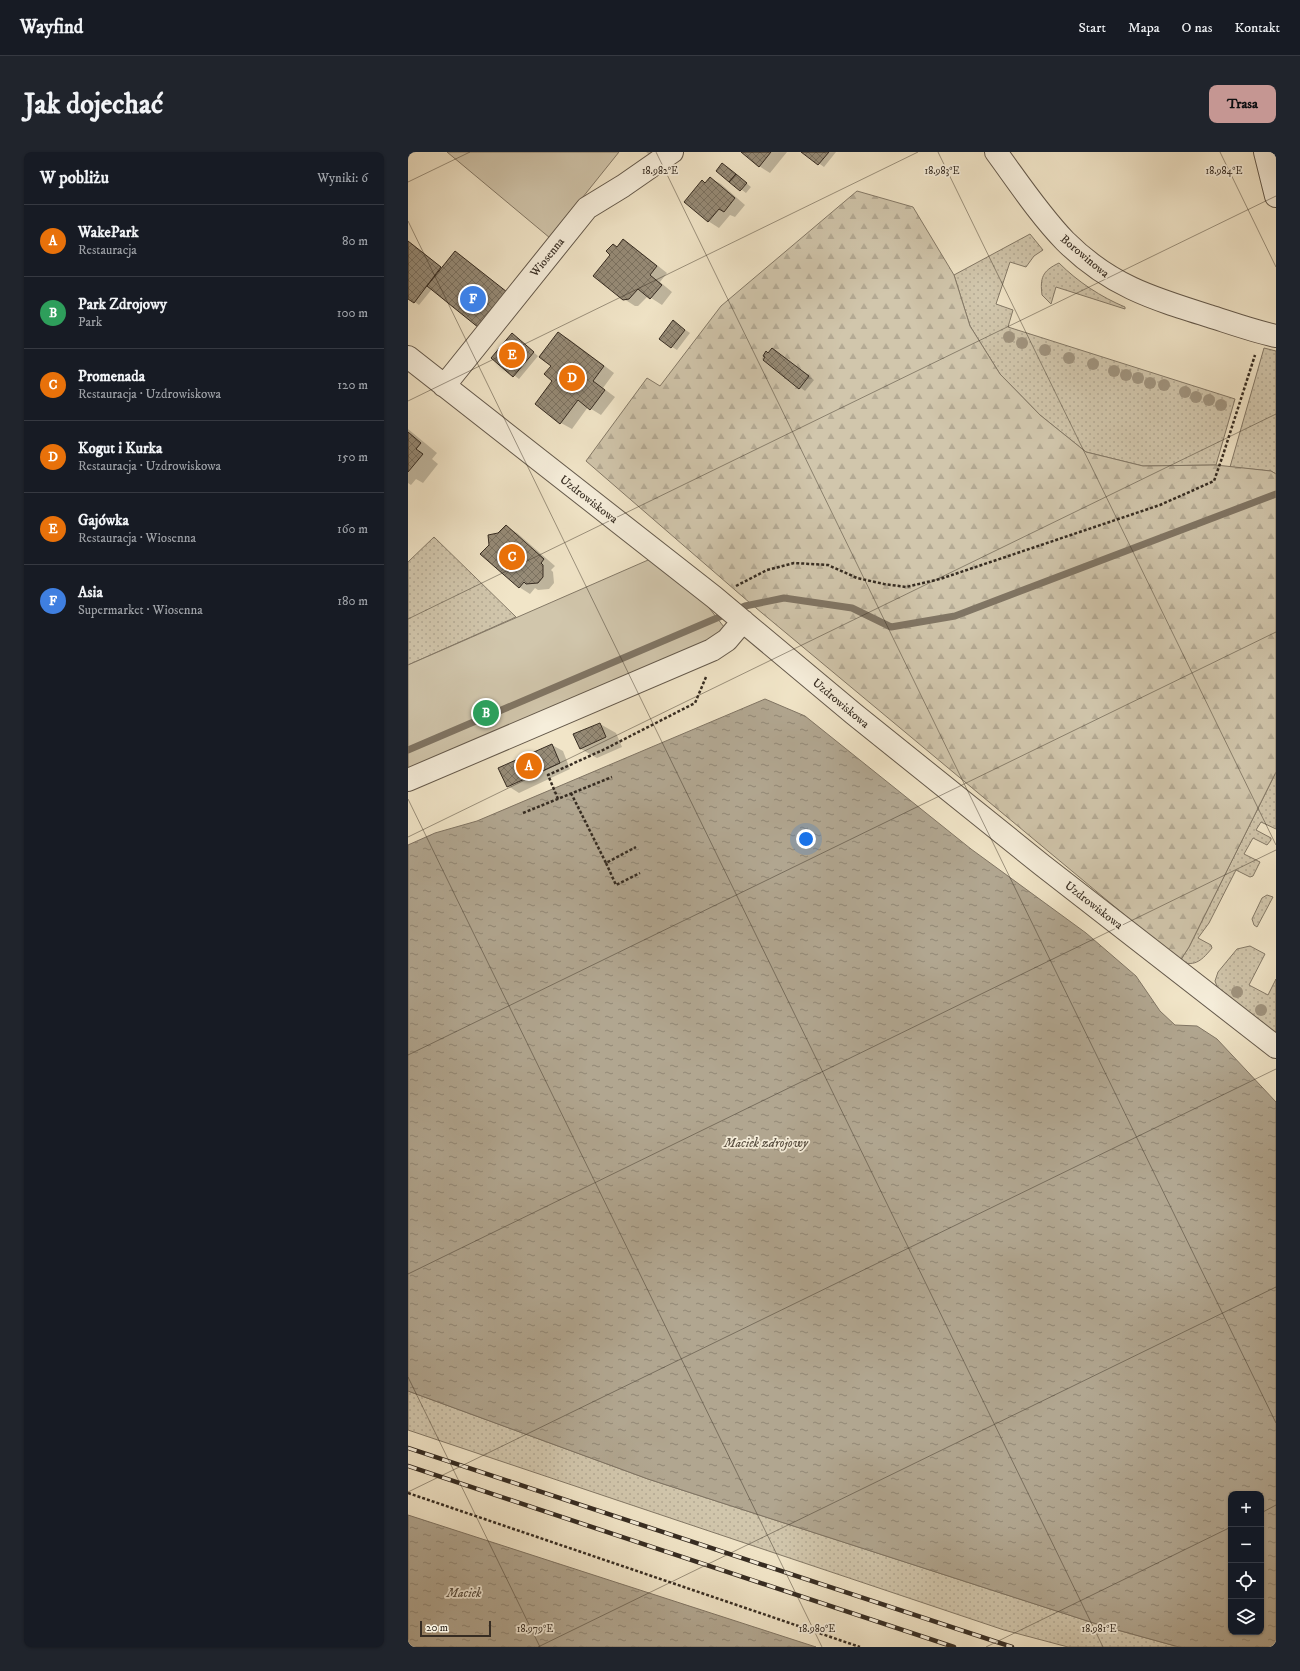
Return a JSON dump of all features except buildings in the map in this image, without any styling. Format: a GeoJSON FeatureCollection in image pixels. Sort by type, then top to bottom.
{"type":"FeatureCollection","features":[{"type":"Feature","properties":{"kind":"street","name":"Wiosenna"},"geometry":{"type":"LineString","coordinates":[[444,386],[587,208],[623,186],[672,152]]}},
{"type":"Feature","properties":{"kind":"street","name":"Borowinowa"},"geometry":{"type":"LineString","coordinates":[[996,152],[1059,235],[1088,261],[1112,279],[1131,289],[1156,299],[1276,336]]}},
{"type":"Feature","properties":{"kind":"street"},"geometry":{"type":"LineString","coordinates":[[1265,152],[1276,196]]}},
{"type":"Feature","properties":{"kind":"street","name":"Uzdrowiskowa"},"geometry":{"type":"LineString","coordinates":[[408,357],[714,597],[854,714],[1023,850],[1276,1047]]}},
{"type":"Feature","properties":{"kind":"street"},"geometry":{"type":"LineString","coordinates":[[408,780],[712,650],[727,640],[743,621]]}},
{"type":"Feature","properties":{"kind":"path"},"geometry":{"type":"LineString","coordinates":[[714,597],[767,570],[794,563],[828,565],[857,578],[906,587],[940,579],[1160,505],[1214,481],[1256,348]]}},
{"type":"Feature","properties":{"kind":"path"},"geometry":{"type":"LineString","coordinates":[[558,799],[548,775],[605,750],[695,703],[720,645]]}},
{"type":"Feature","properties":{"kind":"path"},"geometry":{"type":"LineString","coordinates":[[523,813],[612,776]]}},
{"type":"Feature","properties":{"kind":"path"},"geometry":{"type":"LineString","coordinates":[[572,793],[616,885],[640,873]]}},
{"type":"Feature","properties":{"kind":"path"},"geometry":{"type":"LineString","coordinates":[[606,863],[636,847]]}},
{"type":"Feature","properties":{"kind":"path"},"geometry":{"type":"LineString","coordinates":[[408,1493],[860,1647]]}},
{"type":"Feature","properties":{"kind":"green space"},"geometry":{"type":"Polygon","coordinates":[[[447,152],[619,152],[550,238],[447,152]]]}},
{"type":"Feature","properties":{"kind":"green space"},"geometry":{"type":"Polygon","coordinates":[[[857,191],[913,207],[954,275],[970,326],[1000,374],[1040,415],[1086,452],[1143,466],[1216,465],[1271,471],[1276,474],[1276,772],[1189,947],[1180,961],[750,603],[586,461],[647,378],[660,386],[721,306],[857,191]]]}},
{"type":"Feature","properties":{"kind":"green space"},"geometry":{"type":"Polygon","coordinates":[[[1030,234],[1043,250],[1034,256],[1026,267],[1010,262],[996,304],[1013,310],[1008,327],[1235,399],[1216,465],[1143,466],[1086,452],[1040,415],[1000,374],[970,326],[954,275],[1030,234]]]}},
{"type":"Feature","properties":{"kind":"green space"},"geometry":{"type":"Polygon","coordinates":[[[1059,263],[1090,288],[1107,299],[1125,307],[1125,309],[1056,287],[1051,304],[1042,295],[1041,284],[1043,276],[1046,272],[1059,263]]]}},
{"type":"Feature","properties":{"kind":"green space"},"geometry":{"type":"Polygon","coordinates":[[[1264,348],[1276,351],[1276,474],[1271,471],[1230,467],[1264,348]]]}},
{"type":"Feature","properties":{"kind":"green space"},"geometry":{"type":"Polygon","coordinates":[[[434,537],[516,617],[408,665],[408,562],[434,537]]]}},
{"type":"Feature","properties":{"kind":"green space"},"geometry":{"type":"Polygon","coordinates":[[[655,557],[699,595],[724,627],[712,650],[408,782],[408,665],[655,557]]]}},
{"type":"Feature","properties":{"kind":"green space"},"geometry":{"type":"Polygon","coordinates":[[[1276,772],[1276,829],[1261,822],[1256,830],[1271,838],[1271,840],[1267,845],[1253,838],[1244,854],[1260,862],[1253,876],[1250,877],[1236,870],[1209,923],[1198,938],[1211,945],[1212,948],[1202,959],[1194,963],[1185,963],[1180,961],[1189,947],[1276,772]]]}},
{"type":"Feature","properties":{"kind":"green space"},"geometry":{"type":"Polygon","coordinates":[[[1267,895],[1273,897],[1257,927],[1254,925],[1252,919],[1262,898],[1267,895]]]}},
{"type":"Feature","properties":{"kind":"green space"},"geometry":{"type":"Polygon","coordinates":[[[1250,946],[1265,954],[1249,985],[1268,995],[1276,979],[1276,1038],[1218,989],[1215,981],[1218,972],[1237,949],[1250,946]]]}},
{"type":"Feature","properties":{"kind":"green space"},"geometry":{"type":"Polygon","coordinates":[[[408,1391],[648,1479],[1103,1626],[1179,1647],[1068,1647],[1004,1630],[408,1430],[408,1391]]]}},
{"type":"Feature","properties":{"kind":"water","name":"Maciek zdrojowy"},"geometry":{"type":"Polygon","coordinates":[[[765,699],[805,716],[971,849],[1086,933],[1136,976],[1160,1011],[1175,1025],[1197,1026],[1217,1039],[1276,1102],[1276,1647],[1179,1647],[1103,1626],[648,1479],[408,1391],[408,845],[435,833],[477,821],[765,699]]]}},
{"type":"Feature","properties":{"kind":"water","name":"Maciek"},"geometry":{"type":"Polygon","coordinates":[[[408,1515],[816,1647],[408,1647],[408,1515]]]}},
{"type":"Feature","properties":{"kind":"waterway"},"geometry":{"type":"LineString","coordinates":[[408,750],[745,606],[784,598],[852,608],[891,627],[955,616],[1276,494]]}},
{"type":"Feature","properties":{"kind":"railway"},"geometry":{"type":"LineString","coordinates":[[408,1448],[1012,1647]]}},
{"type":"Feature","properties":{"kind":"railway"},"geometry":{"type":"LineString","coordinates":[[408,1466],[954,1647]]}},
{"type":"Feature","properties":{"kind":"place","name":"Asia"},"geometry":{"type":"Point","coordinates":[473,299]}},
{"type":"Feature","properties":{"kind":"place","name":"Gajówka"},"geometry":{"type":"Point","coordinates":[512,355]}},
{"type":"Feature","properties":{"kind":"place","name":"Kogut i Kurka"},"geometry":{"type":"Point","coordinates":[572,378]}},
{"type":"Feature","properties":{"kind":"place","name":"Promenada"},"geometry":{"type":"Point","coordinates":[512,557]}},
{"type":"Feature","properties":{"kind":"place","name":"Park Zdrojowy"},"geometry":{"type":"Point","coordinates":[486,713]}},
{"type":"Feature","properties":{"kind":"place","name":"WakePark"},"geometry":{"type":"Point","coordinates":[529,766]}}]}
